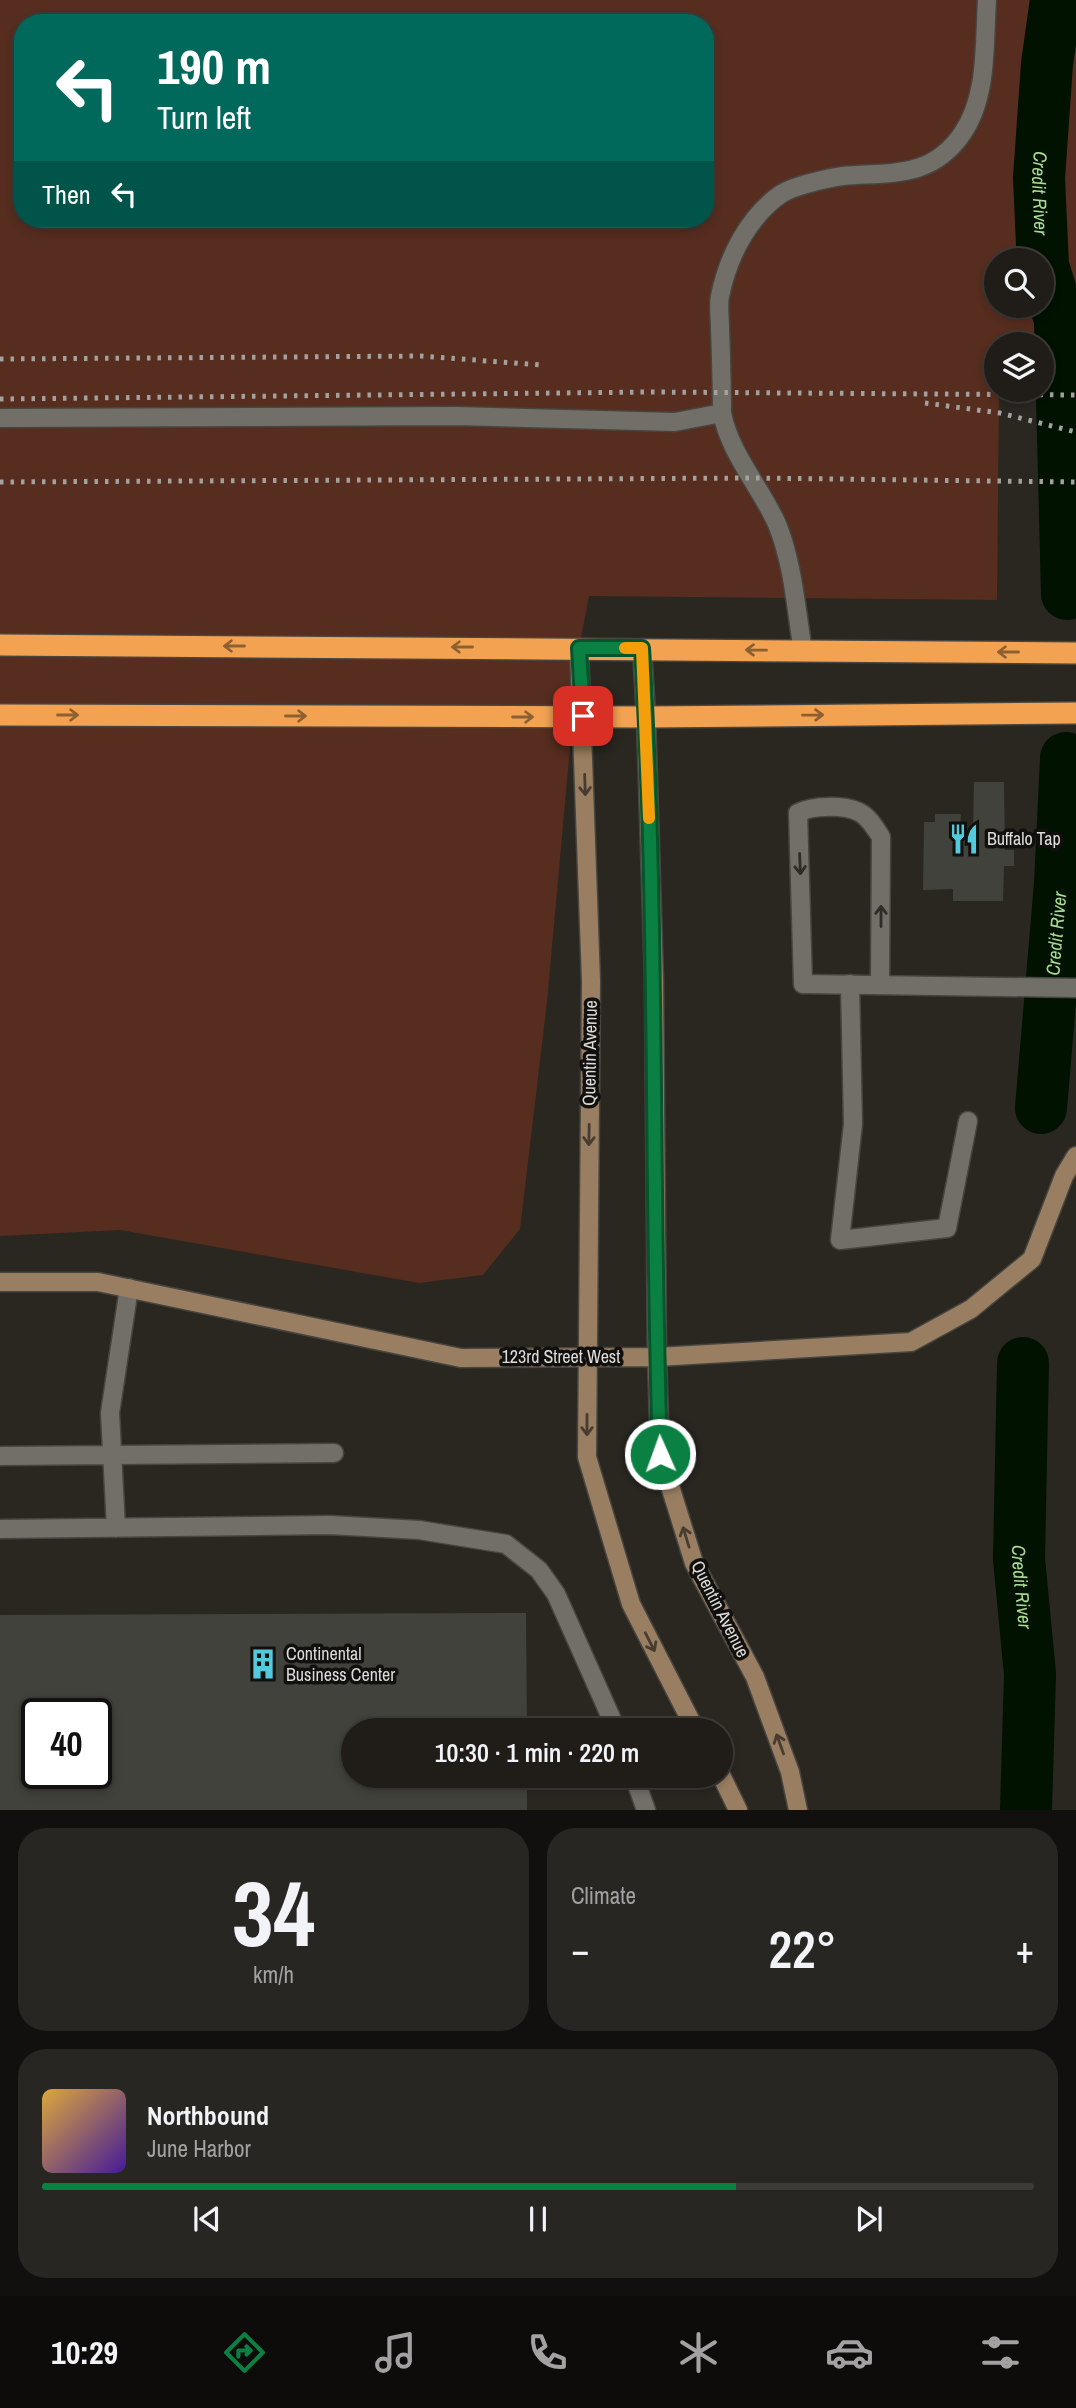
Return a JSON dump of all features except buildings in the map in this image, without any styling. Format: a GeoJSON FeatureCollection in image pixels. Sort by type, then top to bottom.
{"type":"FeatureCollection","features":[{"type":"Feature","properties":{"kind":"highway"},"geometry":{"type":"LineString","coordinates":[[0,645],[1076,653]]}},
{"type":"Feature","properties":{"kind":"highway"},"geometry":{"type":"LineString","coordinates":[[0,715],[646,717],[1076,713]]}},
{"type":"Feature","properties":{"kind":"street"},"geometry":{"type":"LineString","coordinates":[[803,651],[782,538],[724,425],[719,298],[738,244],[753,220],[783,192],[839,177],[904,173],[940,159],[963,133],[973,113],[980,88],[988,0]]}},
{"type":"Feature","properties":{"kind":"street"},"geometry":{"type":"LineString","coordinates":[[0,418],[456,416],[675,422],[722,413]]}},
{"type":"Feature","properties":{"kind":"street","name":"Quentin Avenue"},"geometry":{"type":"LineString","coordinates":[[579,648],[591,981],[587,1457],[631,1604],[689,1718]]}},
{"type":"Feature","properties":{"kind":"street","name":"Quentin Avenue"},"geometry":{"type":"LineString","coordinates":[[642,648],[654,980],[660,1454],[694,1563],[755,1677],[790,1772],[798,1810]]}},
{"type":"Feature","properties":{"kind":"street"},"geometry":{"type":"LineString","coordinates":[[880,984],[881,837],[869,819],[860,812],[846,808],[806,808],[798,813],[803,984],[1076,988]]}},
{"type":"Feature","properties":{"kind":"street"},"geometry":{"type":"LineString","coordinates":[[850,984],[853,1124],[840,1240],[947,1228],[968,1121]]}},
{"type":"Feature","properties":{"kind":"street","name":"123rd Street West"},"geometry":{"type":"LineString","coordinates":[[0,1282],[98,1282],[461,1358],[657,1357],[911,1342],[971,1309],[1032,1259],[1064,1176],[1076,1156]]}},
{"type":"Feature","properties":{"kind":"street"},"geometry":{"type":"LineString","coordinates":[[116,1528],[110,1413],[128,1288]]}},
{"type":"Feature","properties":{"kind":"street"},"geometry":{"type":"LineString","coordinates":[[0,1455],[334,1453]]}},
{"type":"Feature","properties":{"kind":"street"},"geometry":{"type":"LineString","coordinates":[[0,1529],[330,1525],[419,1530],[506,1544],[539,1570],[556,1594],[611,1718]]}},
{"type":"Feature","properties":{"kind":"street"},"geometry":{"type":"LineString","coordinates":[[638,1788],[646,1810]]}},
{"type":"Feature","properties":{"kind":"street"},"geometry":{"type":"LineString","coordinates":[[728,1788],[738,1810]]}},
{"type":"Feature","properties":{"kind":"shaded area"},"geometry":{"type":"Polygon","coordinates":[[[0,0],[1076,0],[1076,351],[1054,356],[1054,332],[984,332],[984,402],[999,402],[997,600],[589,596],[579,648],[547,1002],[520,1229],[483,1275],[419,1283],[120,1230],[0,1236],[0,0]]]}},
{"type":"Feature","properties":{"kind":"waterway","name":"Credit River"},"geometry":{"type":"LineString","coordinates":[[1056,0],[1047,64],[1039,178],[1043,266],[1060,320],[1067,594]]}},
{"type":"Feature","properties":{"kind":"waterway","name":"Credit River"},"geometry":{"type":"LineString","coordinates":[[1041,1108],[1060,884],[1066,758]]}},
{"type":"Feature","properties":{"kind":"waterway","name":"Credit River"},"geometry":{"type":"LineString","coordinates":[[1023,1363],[1019,1559],[1030,1674],[1026,1810]]}},
{"type":"Feature","properties":{"kind":"railway"},"geometry":{"type":"LineString","coordinates":[[0,359],[421,356],[541,365]]}},
{"type":"Feature","properties":{"kind":"railway"},"geometry":{"type":"LineString","coordinates":[[0,399],[651,392],[1076,395]]}},
{"type":"Feature","properties":{"kind":"railway"},"geometry":{"type":"LineString","coordinates":[[925,403],[1000,413],[1076,432]]}},
{"type":"Feature","properties":{"kind":"railway"},"geometry":{"type":"LineString","coordinates":[[0,482],[753,478],[1076,482]]}},
{"type":"Feature","properties":{"kind":"slow traffic"},"geometry":{"type":"LineString","coordinates":[[625,648],[642,648],[649,818]]}},
{"type":"Feature","properties":{"kind":"place","name":"Buffalo Tap"},"geometry":{"type":"Point","coordinates":[964,839]}},
{"type":"Feature","properties":{"kind":"place","name":"Continental Business Center"},"geometry":{"type":"Point","coordinates":[263,1664]}},
{"type":"Feature","properties":{"kind":"route"},"geometry":{"type":"LineString","coordinates":[[583,716],[579,648],[642,648],[654,980],[660,1454]]}}]}
